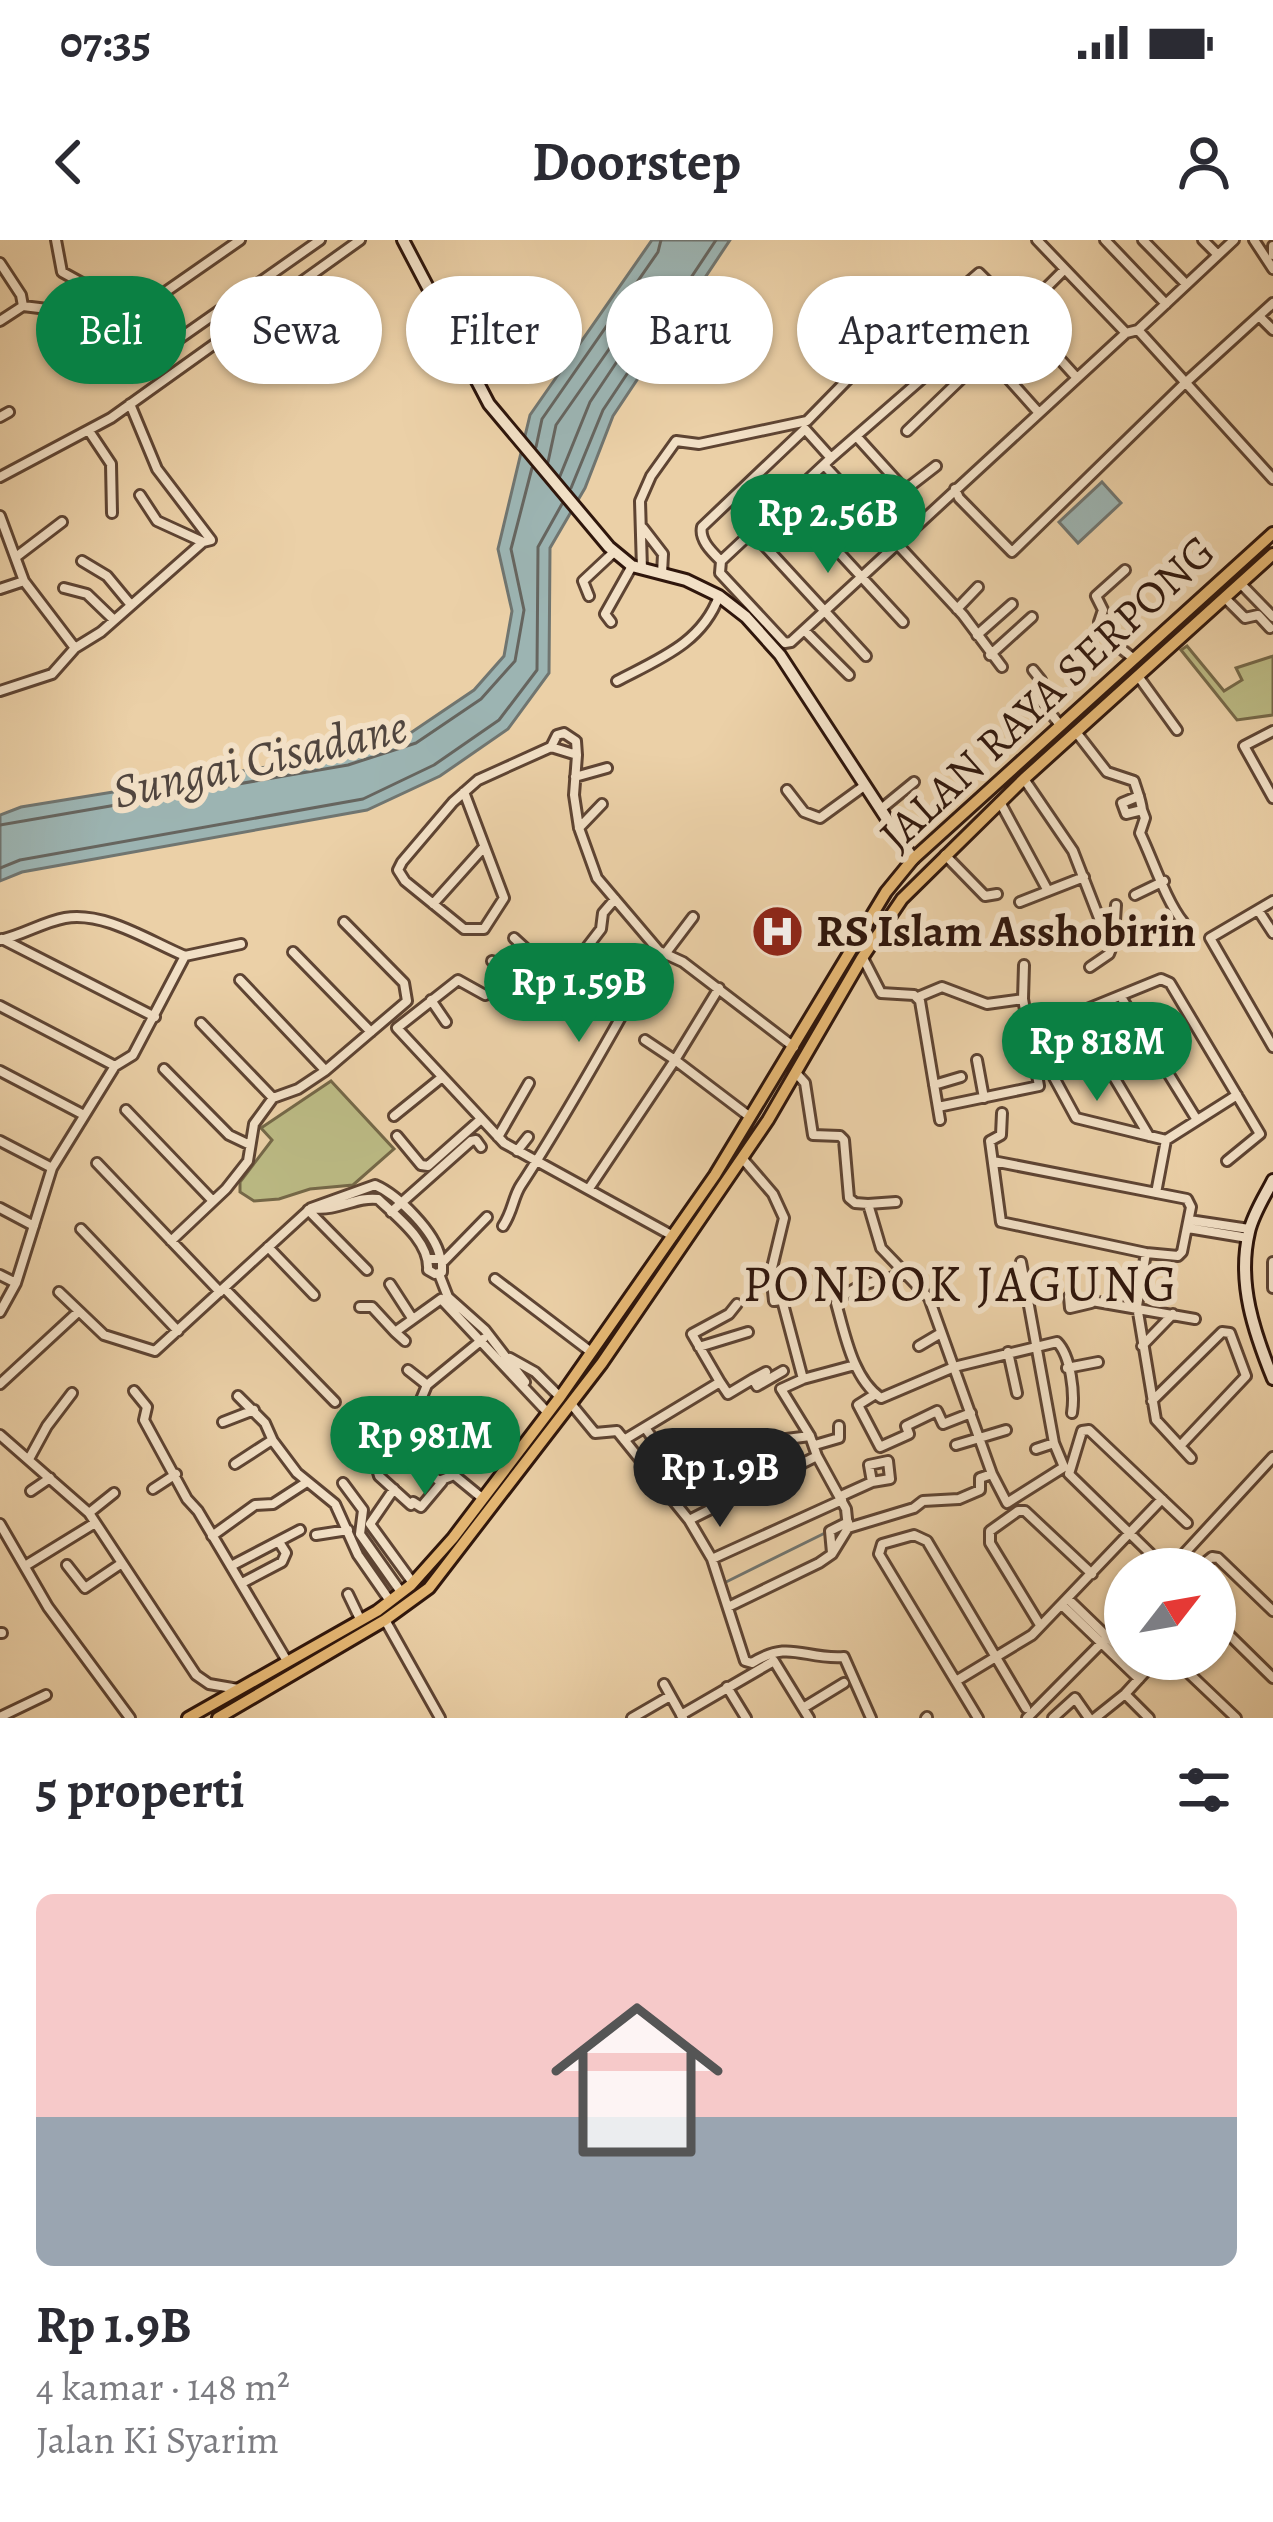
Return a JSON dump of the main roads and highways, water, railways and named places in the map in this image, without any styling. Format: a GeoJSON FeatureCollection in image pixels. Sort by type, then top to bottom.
{"type":"FeatureCollection","features":[{"type":"Feature","properties":{"kind":"main road"},"geometry":{"type":"LineString","coordinates":[[402,241],[489,404],[611,549],[637,567],[686,580],[719,596],[746,617],[780,655],[914,860]]}},
{"type":"Feature","properties":{"kind":"main road","name":"JALAN RAYA SERPONG"},"geometry":{"type":"LineString","coordinates":[[188,1718],[360,1619],[413,1582],[560,1397],[674,1236],[752,1119],[874,910],[914,860],[1273,533]]}},
{"type":"Feature","properties":{"kind":"main road","name":"JALAN RAYA SERPONG"},"geometry":{"type":"LineString","coordinates":[[218,1718],[385,1620],[429,1588],[572,1405],[742,1158],[902,899],[1024,779],[1273,554]]}},
{"type":"Feature","properties":{"kind":"main road"},"geometry":{"type":"LineString","coordinates":[[843,963],[854,972]]}},
{"type":"Feature","properties":{"kind":"main road"},"geometry":{"type":"LineString","coordinates":[[1273,1180],[1249,1233],[1244,1284],[1255,1333],[1273,1379]]}},
{"type":"Feature","properties":{"kind":"main road"},"geometry":{"type":"LineString","coordinates":[[531,1435],[542,1445]]}},
{"type":"Feature","properties":{"kind":"main road"},"geometry":{"type":"LineString","coordinates":[[329,1636],[336,1648]]}},
{"type":"Feature","properties":{"kind":"water"},"geometry":{"type":"Polygon","coordinates":[[[652,240],[730,240],[706,276],[627,276],[652,240]]]}},
{"type":"Feature","properties":{"kind":"water"},"geometry":{"type":"Polygon","coordinates":[[[606,306],[606,384],[634,384],[613,416],[585,488],[550,548],[549,673],[508,729],[440,776],[367,810],[22,872],[0,881],[0,815],[21,807],[347,754],[409,734],[474,690],[504,656],[512,611],[498,549],[530,415],[552,384],[582,384],[582,340],[606,306]]]}},
{"type":"Feature","properties":{"kind":"water"},"geometry":{"type":"Polygon","coordinates":[[[1102,482],[1121,503],[1078,543],[1059,522],[1102,482]]]}},
{"type":"Feature","properties":{"kind":"waterway"},"geometry":{"type":"LineString","coordinates":[[722,1584],[827,1532]]}},
{"type":"Feature","properties":{"kind":"place","name":"RS Islam Asshobirin"},"geometry":{"type":"Point","coordinates":[777,931]}},
{"type":"Feature","properties":{"kind":"district","name":"PONDOK JAGUNG"},"geometry":{"type":"Point","coordinates":[961,1284]}},
{"type":"Feature","properties":{"kind":"water label","name":"Sungai Cisadane"},"geometry":{"type":"Point","coordinates":[260,759]}}]}
